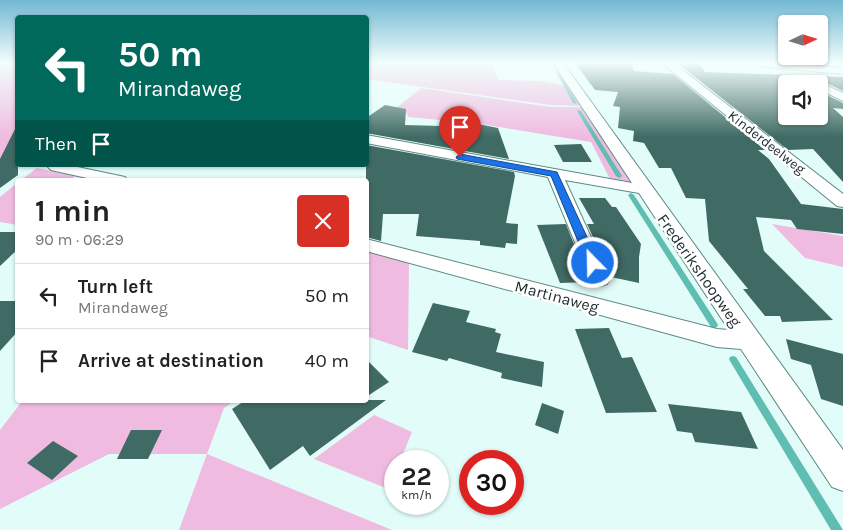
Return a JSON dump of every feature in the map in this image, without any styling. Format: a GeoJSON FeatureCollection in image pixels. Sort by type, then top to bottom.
{"type":"FeatureCollection","features":[{"type":"Feature","properties":{"kind":"street","name":"Frederikshoopweg"},"geometry":{"type":"LineString","coordinates":[[575,88],[843,476]]}},
{"type":"Feature","properties":{"kind":"street","name":"Kinderdeelweg"},"geometry":{"type":"LineString","coordinates":[[699,88],[843,202]]}},
{"type":"Feature","properties":{"kind":"street"},"geometry":{"type":"LineString","coordinates":[[828,90],[843,98]]}},
{"type":"Feature","properties":{"kind":"street"},"geometry":{"type":"LineString","coordinates":[[369,141],[644,189]]}},
{"type":"Feature","properties":{"kind":"street"},"geometry":{"type":"LineString","coordinates":[[56,167],[109,178]]}},
{"type":"Feature","properties":{"kind":"street"},"geometry":{"type":"LineString","coordinates":[[554,174],[600,279]]}},
{"type":"Feature","properties":{"kind":"street","name":"Martinaweg"},"geometry":{"type":"LineString","coordinates":[[369,246],[716,338],[748,340]]}},
{"type":"Feature","properties":{"kind":"shaded area"},"geometry":{"type":"Polygon","coordinates":[[[0,88],[15,88],[15,160],[0,160],[0,88]]]}},
{"type":"Feature","properties":{"kind":"shaded area"},"geometry":{"type":"Polygon","coordinates":[[[421,88],[551,107],[582,107],[631,181],[630,183],[612,183],[591,142],[474,123],[408,117],[407,113],[394,110],[421,88]]]}},
{"type":"Feature","properties":{"kind":"shaded area"},"geometry":{"type":"Polygon","coordinates":[[[428,88],[569,88],[580,106],[551,105],[428,88]]]}},
{"type":"Feature","properties":{"kind":"shaded area"},"geometry":{"type":"Polygon","coordinates":[[[37,168],[75,176],[73,178],[24,178],[37,168]]]}},
{"type":"Feature","properties":{"kind":"shaded area"},"geometry":{"type":"Polygon","coordinates":[[[15,185],[15,225],[0,222],[0,197],[15,185]]]}},
{"type":"Feature","properties":{"kind":"shaded area"},"geometry":{"type":"Polygon","coordinates":[[[772,224],[843,236],[843,267],[805,258],[772,224]]]}},
{"type":"Feature","properties":{"kind":"shaded area"},"geometry":{"type":"Polygon","coordinates":[[[369,250],[409,261],[408,350],[369,337],[369,250]]]}},
{"type":"Feature","properties":{"kind":"shaded area"},"geometry":{"type":"Polygon","coordinates":[[[21,403],[232,403],[224,408],[207,454],[109,454],[0,509],[0,430],[21,403]]]}},
{"type":"Feature","properties":{"kind":"shaded area"},"geometry":{"type":"Polygon","coordinates":[[[374,415],[412,432],[405,450],[384,450],[384,487],[314,459],[374,415]]]}},
{"type":"Feature","properties":{"kind":"shaded area"},"geometry":{"type":"Polygon","coordinates":[[[207,454],[392,530],[179,530],[207,454]]]}},
{"type":"Feature","properties":{"kind":"building"},"geometry":{"type":"Polygon","coordinates":[[[593,88],[690,88],[765,150],[758,150],[769,159],[801,204],[843,209],[843,234],[797,229],[791,220],[756,217],[764,251],[833,320],[782,322],[780,316],[765,316],[743,289],[748,289],[709,241],[705,199],[686,198],[671,168],[659,168],[644,143],[633,141],[634,131],[618,128],[620,107],[613,106],[618,92],[595,90],[593,88]]]}},
{"type":"Feature","properties":{"kind":"building"},"geometry":{"type":"Polygon","coordinates":[[[709,88],[778,88],[778,125],[828,125],[828,96],[843,103],[843,109],[833,108],[843,117],[843,182],[813,149],[788,150],[709,88]]]}},
{"type":"Feature","properties":{"kind":"building"},"geometry":{"type":"Polygon","coordinates":[[[385,105],[406,109],[405,125],[479,127],[478,124],[498,128],[509,159],[369,134],[369,116],[385,105]]]}},
{"type":"Feature","properties":{"kind":"building"},"geometry":{"type":"Polygon","coordinates":[[[15,129],[15,167],[18,167],[18,175],[0,188],[0,159],[15,129]]]}},
{"type":"Feature","properties":{"kind":"building"},"geometry":{"type":"Polygon","coordinates":[[[581,144],[592,162],[563,162],[554,145],[581,144]]]}},
{"type":"Feature","properties":{"kind":"building"},"geometry":{"type":"Polygon","coordinates":[[[369,146],[514,172],[515,176],[506,223],[518,224],[517,244],[506,243],[505,248],[480,245],[480,241],[416,236],[419,214],[383,214],[381,241],[369,238],[369,178],[366,178],[366,167],[369,167],[369,146]]]}},
{"type":"Feature","properties":{"kind":"building"},"geometry":{"type":"Polygon","coordinates":[[[579,198],[605,198],[612,207],[616,207],[641,244],[639,283],[611,277],[587,224],[594,224],[579,198]]]}},
{"type":"Feature","properties":{"kind":"building"},"geometry":{"type":"Polygon","coordinates":[[[566,224],[589,282],[560,283],[537,225],[566,224]]]}},
{"type":"Feature","properties":{"kind":"building"},"geometry":{"type":"Polygon","coordinates":[[[0,232],[15,232],[15,252],[0,266],[0,232]]]}},
{"type":"Feature","properties":{"kind":"building"},"geometry":{"type":"Polygon","coordinates":[[[0,301],[15,301],[15,334],[0,351],[0,301]]]}},
{"type":"Feature","properties":{"kind":"building"},"geometry":{"type":"Polygon","coordinates":[[[433,303],[470,311],[466,322],[496,329],[495,332],[501,334],[496,352],[544,362],[542,387],[501,378],[502,373],[449,358],[447,361],[412,352],[433,303]]]}},
{"type":"Feature","properties":{"kind":"building"},"geometry":{"type":"Polygon","coordinates":[[[609,328],[622,358],[632,357],[657,412],[606,413],[575,329],[609,328]]]}},
{"type":"Feature","properties":{"kind":"building"},"geometry":{"type":"Polygon","coordinates":[[[786,339],[843,354],[843,406],[821,399],[811,365],[791,359],[786,339]]]}},
{"type":"Feature","properties":{"kind":"building"},"geometry":{"type":"Polygon","coordinates":[[[369,362],[389,382],[369,395],[369,362]]]}},
{"type":"Feature","properties":{"kind":"building"},"geometry":{"type":"Polygon","coordinates":[[[369,400],[386,400],[310,456],[303,446],[270,470],[232,409],[241,403],[369,403],[369,400]]]}},
{"type":"Feature","properties":{"kind":"building"},"geometry":{"type":"Polygon","coordinates":[[[542,403],[564,411],[558,434],[535,425],[542,403]]]}},
{"type":"Feature","properties":{"kind":"building"},"geometry":{"type":"Polygon","coordinates":[[[668,404],[741,412],[758,449],[695,442],[692,433],[677,431],[668,404]]]}},
{"type":"Feature","properties":{"kind":"building"},"geometry":{"type":"Polygon","coordinates":[[[131,430],[162,430],[148,459],[117,459],[131,430]]]}},
{"type":"Feature","properties":{"kind":"building"},"geometry":{"type":"Polygon","coordinates":[[[53,441],[78,456],[52,480],[27,463],[53,441]]]}},
{"type":"Feature","properties":{"kind":"waterway"},"geometry":{"type":"LineString","coordinates":[[566,88],[575,103]]}},
{"type":"Feature","properties":{"kind":"waterway"},"geometry":{"type":"LineString","coordinates":[[579,111],[619,176]]}},
{"type":"Feature","properties":{"kind":"waterway"},"geometry":{"type":"LineString","coordinates":[[631,195],[714,325]]}},
{"type":"Feature","properties":{"kind":"waterway"},"geometry":{"type":"LineString","coordinates":[[733,359],[837,530]]}},
{"type":"Feature","properties":{"kind":"route"},"geometry":{"type":"LineString","coordinates":[[460,157],[554,174],[593,263]]}}]}
